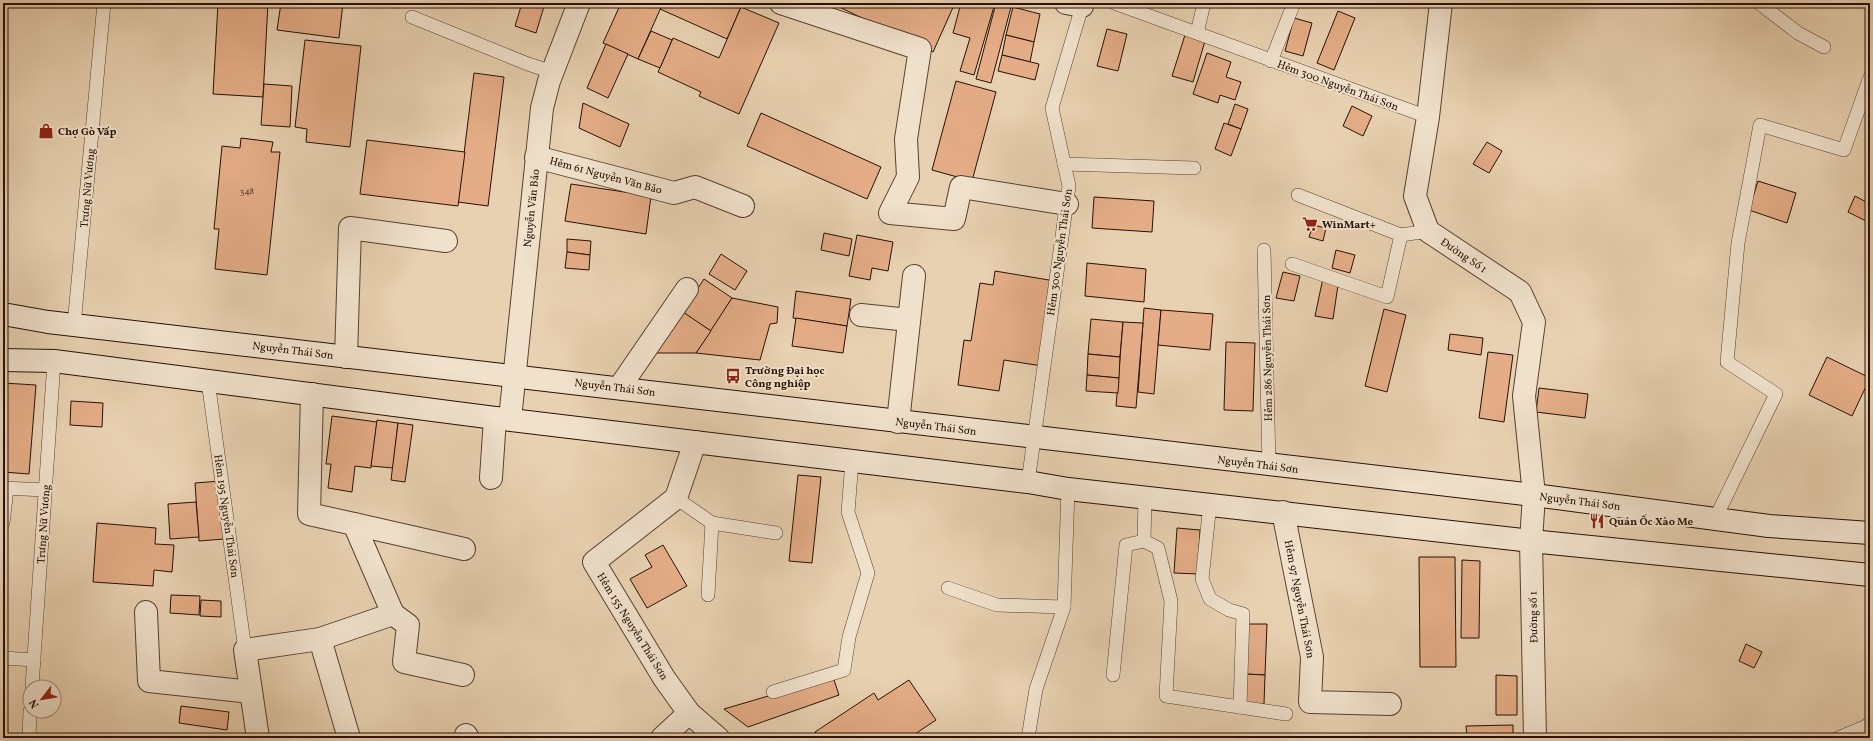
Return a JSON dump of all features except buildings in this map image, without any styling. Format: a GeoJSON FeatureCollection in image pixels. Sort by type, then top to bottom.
{"type":"FeatureCollection","features":[{"type":"Feature","properties":{"kind":"street","name":"Nguyễn Văn Bảo"},"geometry":{"type":"LineString","coordinates":[[491,478],[503,419],[515,375],[542,108],[552,72],[579,3]]}},
{"type":"Feature","properties":{"kind":"street"},"geometry":{"type":"LineString","coordinates":[[781,3],[920,49],[906,139],[908,177],[890,213],[954,219],[961,187],[1067,204]]}},
{"type":"Feature","properties":{"kind":"street"},"geometry":{"type":"LineString","coordinates":[[1428,231],[1415,196],[1428,117],[1441,3]]}},
{"type":"Feature","properties":{"kind":"street","name":"Hẻm 61 Nguyễn Văn Bảo"},"geometry":{"type":"LineString","coordinates":[[536,157],[674,194],[695,187],[743,206]]}},
{"type":"Feature","properties":{"kind":"street"},"geometry":{"type":"LineString","coordinates":[[346,356],[350,228],[446,241]]}},
{"type":"Feature","properties":{"kind":"street","name":"Đường Số 1"},"geometry":{"type":"LineString","coordinates":[[1428,231],[1520,292],[1534,322],[1524,396],[1534,496]]}},
{"type":"Feature","properties":{"kind":"street"},"geometry":{"type":"LineString","coordinates":[[898,422],[914,276]]}},
{"type":"Feature","properties":{"kind":"street"},"geometry":{"type":"LineString","coordinates":[[619,388],[687,289]]}},
{"type":"Feature","properties":{"kind":"street","name":"Nguyễn Thái Sơn"},"geometry":{"type":"LineString","coordinates":[[3,314],[74,325],[515,375],[898,422],[1534,496],[1769,526],[1870,533]]}},
{"type":"Feature","properties":{"kind":"street"},"geometry":{"type":"LineString","coordinates":[[861,315],[909,320]]}},
{"type":"Feature","properties":{"kind":"street"},"geometry":{"type":"LineString","coordinates":[[3,360],[54,361],[503,419],[1028,482],[1068,489],[1531,540],[1870,575]]}},
{"type":"Feature","properties":{"kind":"street"},"geometry":{"type":"LineString","coordinates":[[312,394],[309,514],[464,549]]}},
{"type":"Feature","properties":{"kind":"street"},"geometry":{"type":"LineString","coordinates":[[676,498],[695,442]]}},
{"type":"Feature","properties":{"kind":"street","name":"Đường số 1"},"geometry":{"type":"LineString","coordinates":[[1534,496],[1531,540],[1535,738]]}},
{"type":"Feature","properties":{"kind":"street","name":"Hẻm 155 Nguyễn Thái Sơn"},"geometry":{"type":"LineString","coordinates":[[676,498],[594,562],[664,678],[689,713],[718,738]]}},
{"type":"Feature","properties":{"kind":"street","name":"Hẻm 97 Nguyễn Thái Sơn"},"geometry":{"type":"LineString","coordinates":[[1283,512],[1312,657],[1310,702],[1390,704]]}},
{"type":"Feature","properties":{"kind":"street"},"geometry":{"type":"LineString","coordinates":[[354,524],[393,614],[408,625],[404,662],[463,675]]}},
{"type":"Feature","properties":{"kind":"street"},"geometry":{"type":"LineString","coordinates":[[146,612],[149,681],[252,692]]}},
{"type":"Feature","properties":{"kind":"street"},"geometry":{"type":"LineString","coordinates":[[258,738],[245,650],[320,639],[393,614]]}},
{"type":"Feature","properties":{"kind":"street"},"geometry":{"type":"LineString","coordinates":[[320,639],[349,738]]}},
{"type":"Feature","properties":{"kind":"street"},"geometry":{"type":"LineString","coordinates":[[662,738],[689,713]]}},
{"type":"Feature","properties":{"kind":"lane","name":"Trưng Nữ Vương"},"geometry":{"type":"LineString","coordinates":[[74,325],[104,3]]}},
{"type":"Feature","properties":{"kind":"lane","name":"Hẻm 300 Nguyễn Thái Sơn"},"geometry":{"type":"LineString","coordinates":[[1114,3],[1428,117]]}},
{"type":"Feature","properties":{"kind":"lane"},"geometry":{"type":"LineString","coordinates":[[1197,33],[1204,3]]}},
{"type":"Feature","properties":{"kind":"lane"},"geometry":{"type":"LineString","coordinates":[[1271,60],[1294,3]]}},
{"type":"Feature","properties":{"kind":"lane"},"geometry":{"type":"LineString","coordinates":[[1759,3],[1798,33],[1824,47]]}},
{"type":"Feature","properties":{"kind":"lane","name":"Hẻm 300 Nguyễn Thái Sơn"},"geometry":{"type":"LineString","coordinates":[[1028,482],[1069,186],[1052,108],[1077,4]]}},
{"type":"Feature","properties":{"kind":"lane"},"geometry":{"type":"LineString","coordinates":[[412,17],[528,64],[552,72]]}},
{"type":"Feature","properties":{"kind":"lane"},"geometry":{"type":"LineString","coordinates":[[1715,519],[1776,394],[1727,362],[1738,243],[1760,125],[1844,150],[1870,77]]}},
{"type":"Feature","properties":{"kind":"lane"},"geometry":{"type":"LineString","coordinates":[[1064,164],[1194,168]]}},
{"type":"Feature","properties":{"kind":"lane"},"geometry":{"type":"LineString","coordinates":[[1298,195],[1401,235],[1428,231]]}},
{"type":"Feature","properties":{"kind":"lane"},"geometry":{"type":"LineString","coordinates":[[1292,264],[1387,297],[1401,235]]}},
{"type":"Feature","properties":{"kind":"lane","name":"Hẻm 286 Nguyễn Thái Sơn"},"geometry":{"type":"LineString","coordinates":[[1264,250],[1270,465]]}},
{"type":"Feature","properties":{"kind":"lane","name":"Trưng Nữ Vương"},"geometry":{"type":"LineString","coordinates":[[33,679],[54,361]]}},
{"type":"Feature","properties":{"kind":"lane","name":"Hẻm 195 Nguyễn Thái Sơn"},"geometry":{"type":"LineString","coordinates":[[208,381],[245,650]]}},
{"type":"Feature","properties":{"kind":"lane"},"geometry":{"type":"LineString","coordinates":[[773,692],[844,670],[849,637],[868,573],[848,512],[852,461]]}},
{"type":"Feature","properties":{"kind":"lane"},"geometry":{"type":"LineString","coordinates":[[3,523],[5,488],[45,490]]}},
{"type":"Feature","properties":{"kind":"lane"},"geometry":{"type":"LineString","coordinates":[[1028,738],[1036,689],[1064,607],[1068,489]]}},
{"type":"Feature","properties":{"kind":"lane"},"geometry":{"type":"LineString","coordinates":[[1144,541],[1145,497]]}},
{"type":"Feature","properties":{"kind":"lane"},"geometry":{"type":"LineString","coordinates":[[676,498],[712,523],[776,533]]}},
{"type":"Feature","properties":{"kind":"lane"},"geometry":{"type":"LineString","coordinates":[[1210,504],[1202,579],[1210,599],[1229,610],[1243,614],[1240,707]]}},
{"type":"Feature","properties":{"kind":"lane"},"geometry":{"type":"LineString","coordinates":[[708,595],[712,523]]}},
{"type":"Feature","properties":{"kind":"lane"},"geometry":{"type":"LineString","coordinates":[[1113,675],[1126,545],[1144,541],[1158,548],[1171,601],[1166,696],[1286,714]]}},
{"type":"Feature","properties":{"kind":"lane"},"geometry":{"type":"LineString","coordinates":[[948,588],[997,605],[1064,607]]}},
{"type":"Feature","properties":{"kind":"lane"},"geometry":{"type":"LineString","coordinates":[[3,658],[34,660]]}},
{"type":"Feature","properties":{"kind":"lane"},"geometry":{"type":"LineString","coordinates":[[28,738],[29,719]]}},
{"type":"Feature","properties":{"kind":"lane"},"geometry":{"type":"LineString","coordinates":[[1838,738],[1867,726],[1870,722]]}},
{"type":"Feature","properties":{"kind":"place","name":"Chợ Gò Vấp"},"geometry":{"type":"Point","coordinates":[46,131]}},
{"type":"Feature","properties":{"kind":"place","name":"WinMart+"},"geometry":{"type":"Point","coordinates":[1310,224]}},
{"type":"Feature","properties":{"kind":"place","name":"Trường Đại học Công nghiệp"},"geometry":{"type":"Point","coordinates":[733,376]}},
{"type":"Feature","properties":{"kind":"place","name":"Quán Ốc Xào Me"},"geometry":{"type":"Point","coordinates":[1597,521]}}]}
